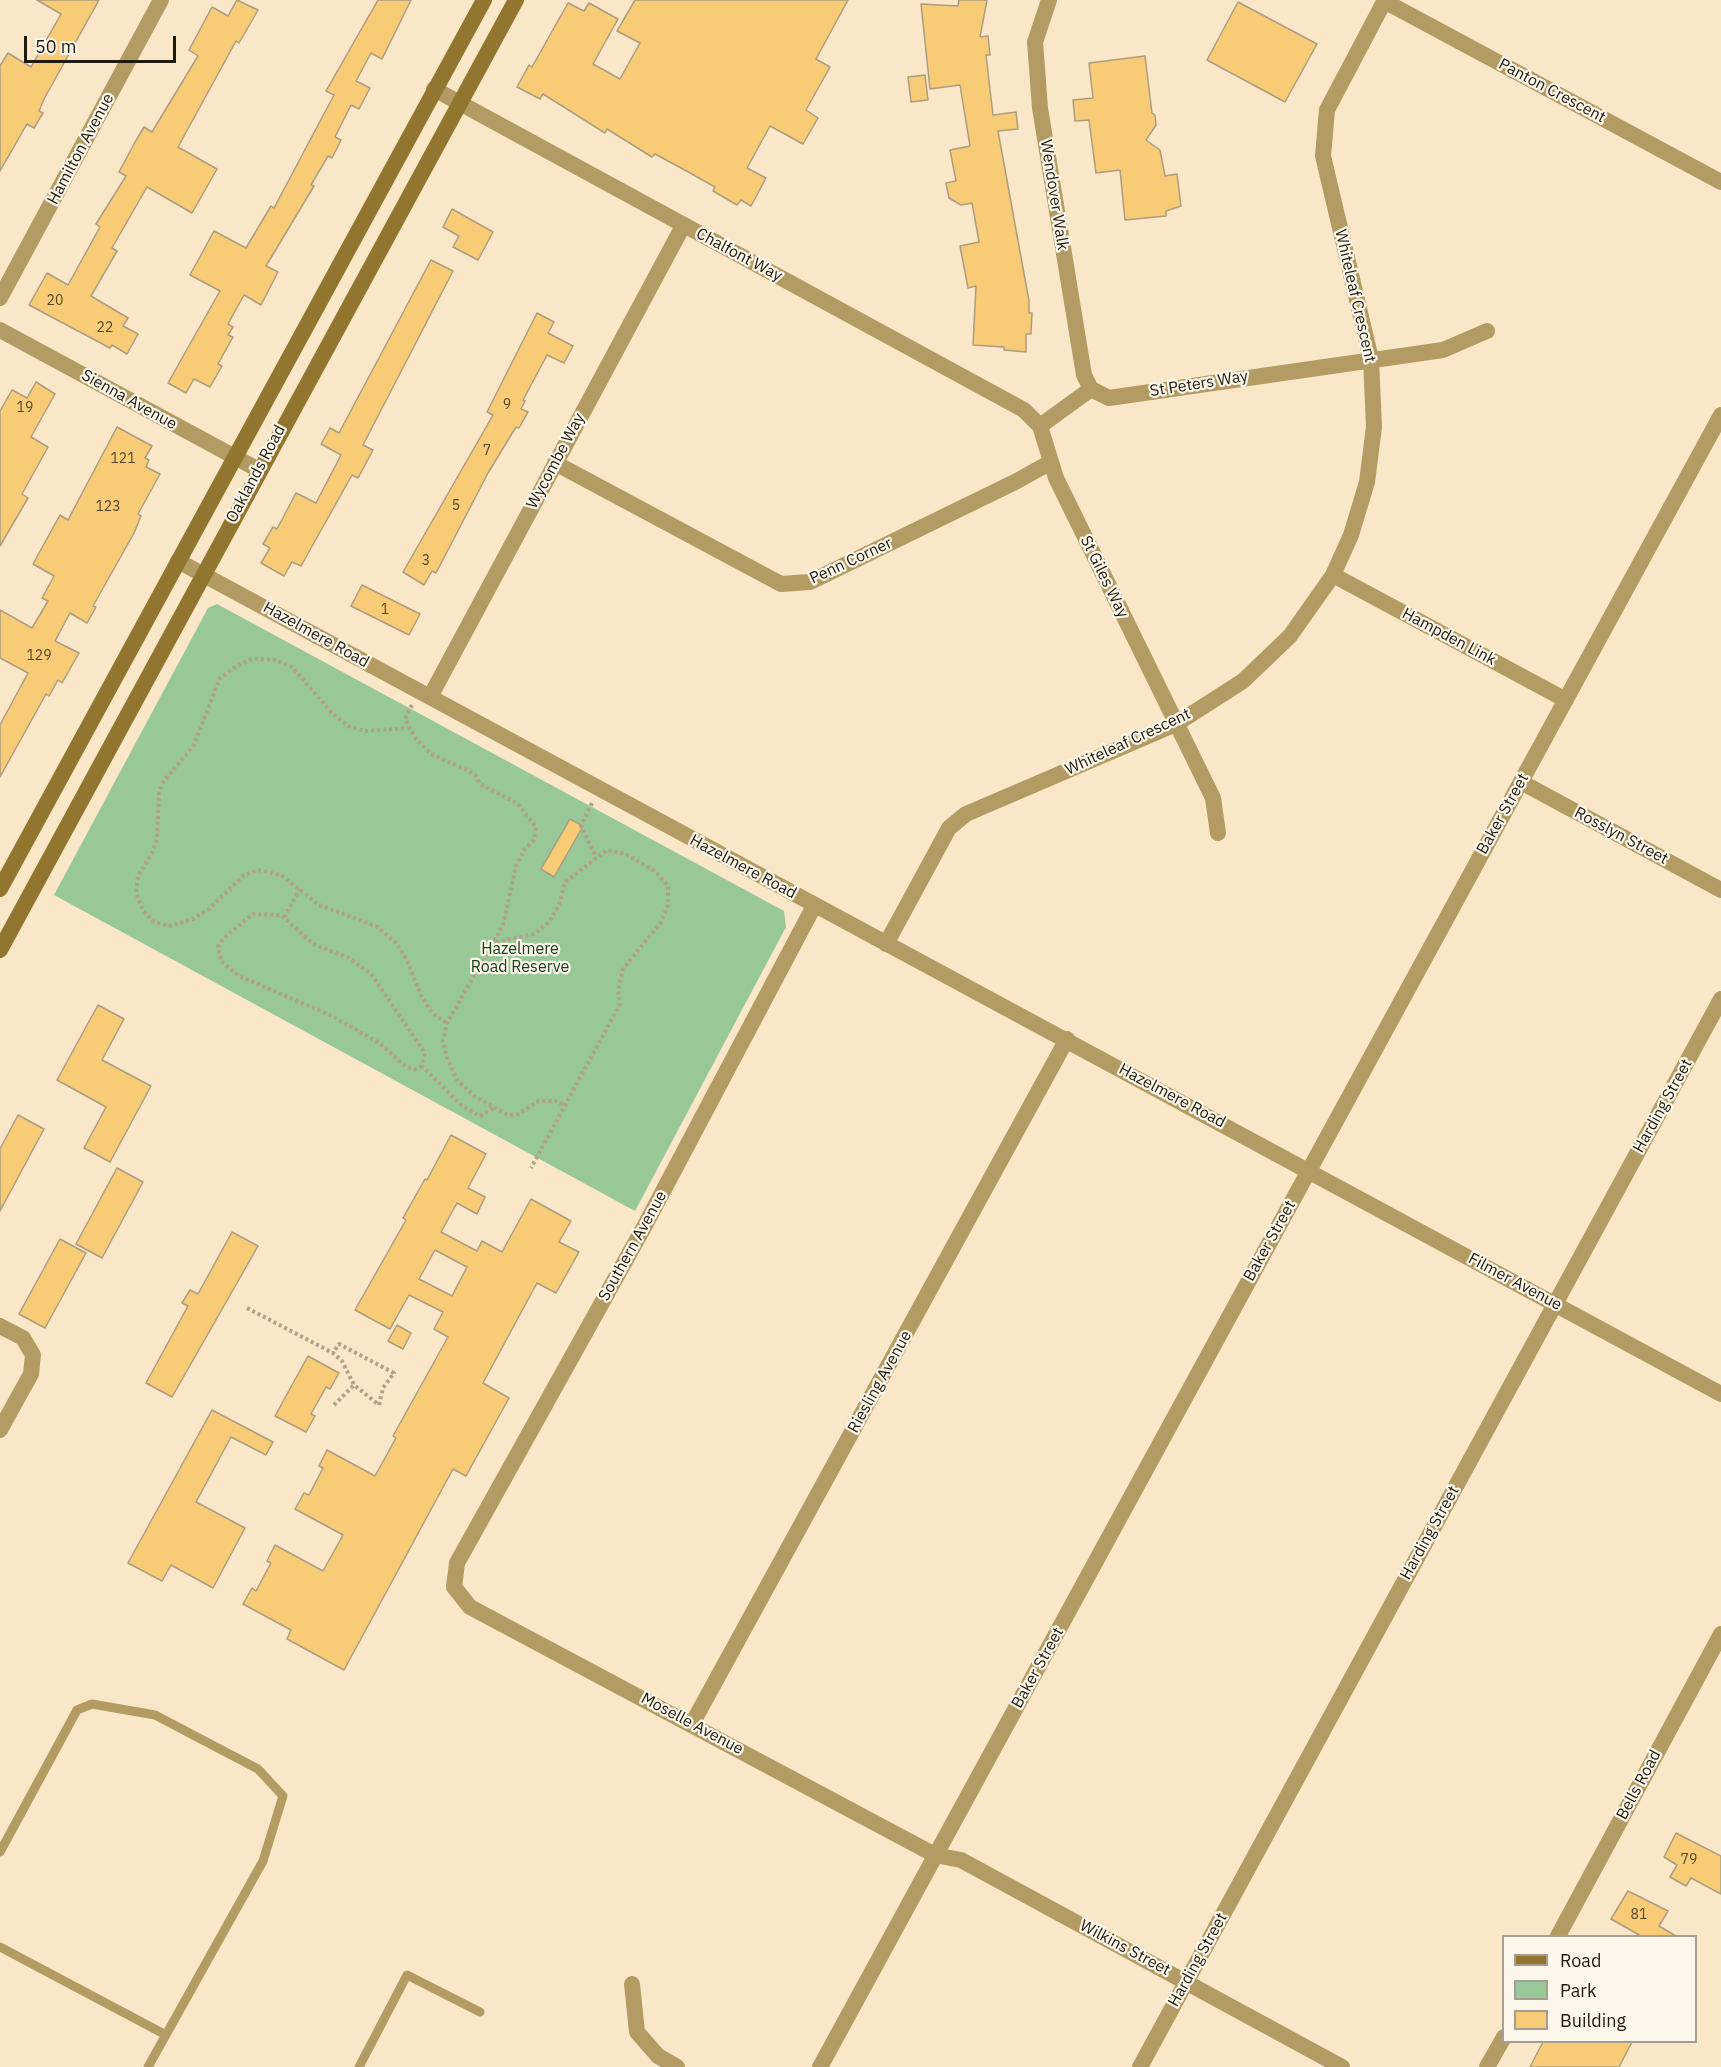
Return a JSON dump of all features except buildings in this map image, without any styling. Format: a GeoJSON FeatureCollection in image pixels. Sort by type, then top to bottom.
{"type":"FeatureCollection","features":[{"type":"Feature","properties":{"kind":"main road","name":"Oaklands Road"},"geometry":{"type":"LineString","coordinates":[[0,890],[484,0]]}},
{"type":"Feature","properties":{"kind":"main road","name":"Oaklands Road"},"geometry":{"type":"LineString","coordinates":[[0,950],[516,0]]}},
{"type":"Feature","properties":{"kind":"street","name":"Hamilton Avenue"},"geometry":{"type":"LineString","coordinates":[[0,298],[161,0]]}},
{"type":"Feature","properties":{"kind":"street","name":"Wendover Walk"},"geometry":{"type":"LineString","coordinates":[[1049,0],[1035,42],[1040,108],[1084,375],[1090,389]]}},
{"type":"Feature","properties":{"kind":"street","name":"Panton Crescent"},"geometry":{"type":"LineString","coordinates":[[1384,0],[1721,182]]}},
{"type":"Feature","properties":{"kind":"street","name":"Whiteleaf Crescent"},"geometry":{"type":"LineString","coordinates":[[886,944],[949,828],[966,814],[1176,724],[1243,681],[1290,636],[1333,574],[1351,535],[1367,482],[1374,427],[1371,359],[1323,156],[1327,110],[1384,0]]}},
{"type":"Feature","properties":{"kind":"street","name":"Chalfont Way"},"geometry":{"type":"LineString","coordinates":[[434,89],[1024,410],[1040,426]]}},
{"type":"Feature","properties":{"kind":"street","name":"Wycombe Way"},"geometry":{"type":"LineString","coordinates":[[425,695],[555,463],[683,226]]}},
{"type":"Feature","properties":{"kind":"street","name":"Sienna Avenue"},"geometry":{"type":"LineString","coordinates":[[0,330],[259,470]]}},
{"type":"Feature","properties":{"kind":"street","name":"St Peters Way"},"geometry":{"type":"LineString","coordinates":[[1090,389],[1110,398],[1443,350],[1487,331]]}},
{"type":"Feature","properties":{"kind":"street"},"geometry":{"type":"LineString","coordinates":[[1040,426],[1090,389]]}},
{"type":"Feature","properties":{"kind":"street","name":"Baker Street"},"geometry":{"type":"LineString","coordinates":[[820,2067],[1721,415]]}},
{"type":"Feature","properties":{"kind":"street","name":"St Giles Way"},"geometry":{"type":"LineString","coordinates":[[1040,426],[1056,478],[1213,798],[1218,833]]}},
{"type":"Feature","properties":{"kind":"street","name":"Penn Corner"},"geometry":{"type":"LineString","coordinates":[[555,463],[781,584],[810,582],[1017,481],[1051,462]]}},
{"type":"Feature","properties":{"kind":"street","name":"Hazelmere Road"},"geometry":{"type":"LineString","coordinates":[[178,561],[814,906],[1309,1170]]}},
{"type":"Feature","properties":{"kind":"street","name":"Hampden Link"},"geometry":{"type":"LineString","coordinates":[[1333,574],[1566,700]]}},
{"type":"Feature","properties":{"kind":"street","name":"Rosslyn Street"},"geometry":{"type":"LineString","coordinates":[[1521,782],[1721,890]]}},
{"type":"Feature","properties":{"kind":"street","name":"Southern Avenue"},"geometry":{"type":"LineString","coordinates":[[453,1587],[457,1563],[643,1229],[814,906]]}},
{"type":"Feature","properties":{"kind":"street","name":"Harding Street"},"geometry":{"type":"LineString","coordinates":[[1140,2067],[1721,999]]}},
{"type":"Feature","properties":{"kind":"street","name":"Riesling Avenue"},"geometry":{"type":"LineString","coordinates":[[692,1724],[1067,1040]]}},
{"type":"Feature","properties":{"kind":"street","name":"Filmer Avenue"},"geometry":{"type":"LineString","coordinates":[[1309,1170],[1721,1394]]}},
{"type":"Feature","properties":{"kind":"street"},"geometry":{"type":"LineString","coordinates":[[0,1326],[23,1338],[33,1355],[31,1374],[0,1430]]}},
{"type":"Feature","properties":{"kind":"street","name":"Moselle Avenue"},"geometry":{"type":"LineString","coordinates":[[453,1587],[470,1607],[935,1855]]}},
{"type":"Feature","properties":{"kind":"street","name":"Bells Road"},"geometry":{"type":"LineString","coordinates":[[1559,1935],[1721,1634]]}},
{"type":"Feature","properties":{"kind":"street","name":"Wilkins Street"},"geometry":{"type":"LineString","coordinates":[[935,1855],[961,1860],[1342,2067]]}},
{"type":"Feature","properties":{"kind":"street"},"geometry":{"type":"LineString","coordinates":[[632,1984],[638,2032],[657,2056],[677,2067]]}},
{"type":"Feature","properties":{"kind":"street"},"geometry":{"type":"LineString","coordinates":[[1487,2067],[1502,2039]]}},
{"type":"Feature","properties":{"kind":"lane"},"geometry":{"type":"LineString","coordinates":[[0,1852],[78,1710],[92,1704],[155,1715],[258,1769],[283,1796],[263,1861],[148,2067]]}},
{"type":"Feature","properties":{"kind":"lane"},"geometry":{"type":"LineString","coordinates":[[0,1947],[165,2035]]}},
{"type":"Feature","properties":{"kind":"lane"},"geometry":{"type":"LineString","coordinates":[[359,2067],[407,1975],[480,2012]]}},
{"type":"Feature","properties":{"kind":"path"},"geometry":{"type":"LineString","coordinates":[[410,728],[365,731],[348,726],[332,713],[298,673],[276,660],[252,659],[220,678],[194,745],[163,782],[159,793],[157,839],[152,854],[138,876],[136,892],[143,910],[154,922],[170,926],[193,919],[209,909],[244,875],[258,870],[281,875],[319,904],[378,927],[396,943],[407,960],[422,998],[433,1014],[447,1023]]}},
{"type":"Feature","properties":{"kind":"path"},"geometry":{"type":"LineString","coordinates":[[425,695],[405,719],[431,754],[467,770],[476,776],[480,784],[517,803],[536,827],[534,840],[524,850],[516,866],[503,925],[447,1023],[443,1041],[457,1080],[474,1096],[513,1116],[539,1101],[556,1101],[565,1106]]}},
{"type":"Feature","properties":{"kind":"path"},"geometry":{"type":"LineString","coordinates":[[596,857],[581,826],[599,789]]}},
{"type":"Feature","properties":{"kind":"path"},"geometry":{"type":"LineString","coordinates":[[495,942],[534,934],[549,922],[559,905],[565,882],[607,850],[617,851],[656,872],[668,886],[668,905],[661,922],[623,969],[618,990],[620,1004],[531,1168]]}},
{"type":"Feature","properties":{"kind":"path"},"geometry":{"type":"LineString","coordinates":[[284,917],[300,889]]}},
{"type":"Feature","properties":{"kind":"path"},"geometry":{"type":"LineString","coordinates":[[266,912],[284,917],[313,944],[350,958],[370,974],[425,1053],[422,1066],[415,1069],[406,1066],[378,1042],[328,1014],[239,976],[220,961],[217,952],[223,939],[254,914],[266,912]]}},
{"type":"Feature","properties":{"kind":"path"},"geometry":{"type":"LineString","coordinates":[[422,1066],[462,1106],[480,1116],[495,1107]]}},
{"type":"Feature","properties":{"kind":"path"},"geometry":{"type":"LineString","coordinates":[[247,1308],[333,1353],[342,1361],[354,1385],[379,1405],[383,1388],[394,1373],[339,1344],[333,1353]]}},
{"type":"Feature","properties":{"kind":"path"},"geometry":{"type":"LineString","coordinates":[[334,1405],[354,1385]]}},
{"type":"Feature","properties":{"kind":"green space","name":"Hazelmere Road Reserve"},"geometry":{"type":"Polygon","coordinates":[[[217,604],[784,911],[786,927],[635,1211],[54,895],[208,608],[217,604]]]}}]}
